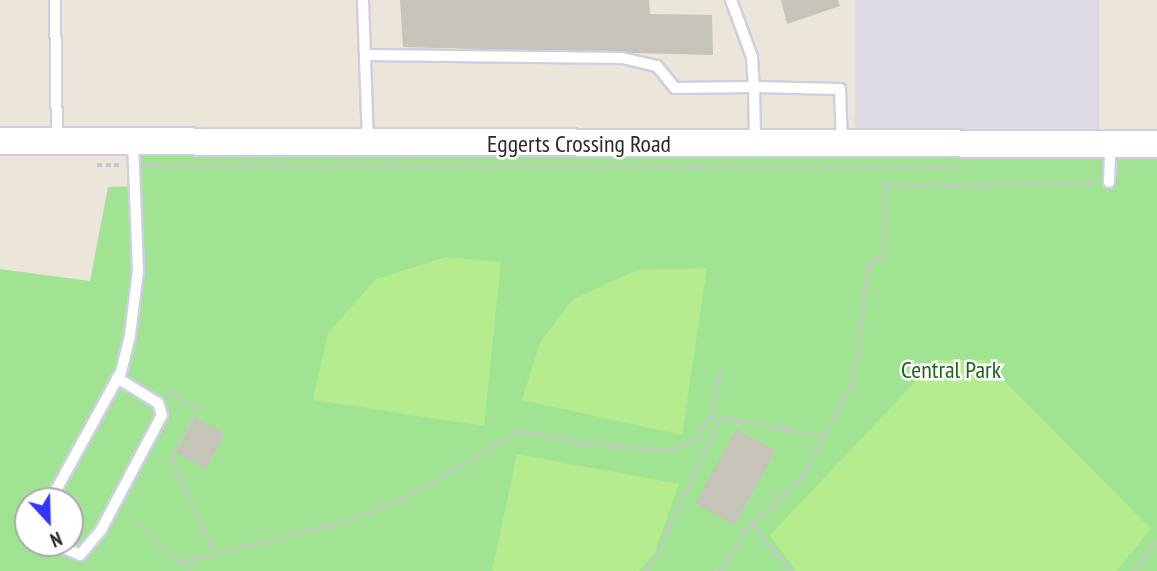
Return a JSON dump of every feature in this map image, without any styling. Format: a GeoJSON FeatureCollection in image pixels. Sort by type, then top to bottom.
{"type":"FeatureCollection","features":[{"type":"Feature","properties":{"kind":"street","name":"Eggerts Crossing Road"},"geometry":{"type":"LineString","coordinates":[[0,141],[57,141],[134,154],[368,142],[1157,144]]}},
{"type":"Feature","properties":{"kind":"lane"},"geometry":{"type":"LineString","coordinates":[[55,0],[57,141]]}},
{"type":"Feature","properties":{"kind":"lane"},"geometry":{"type":"LineString","coordinates":[[363,0],[368,142]]}},
{"type":"Feature","properties":{"kind":"lane"},"geometry":{"type":"LineString","coordinates":[[731,0],[752,57],[755,145]]}},
{"type":"Feature","properties":{"kind":"lane"},"geometry":{"type":"LineString","coordinates":[[367,55],[622,58],[657,66],[675,88],[839,89],[842,144]]}},
{"type":"Feature","properties":{"kind":"lane"},"geometry":{"type":"LineString","coordinates":[[1109,182],[1110,144]]}},
{"type":"Feature","properties":{"kind":"lane"},"geometry":{"type":"LineString","coordinates":[[58,487],[117,378],[130,335],[138,271],[134,154]]}},
{"type":"Feature","properties":{"kind":"lane"},"geometry":{"type":"LineString","coordinates":[[84,550],[101,530],[162,415],[158,403],[117,378]]}},
{"type":"Feature","properties":{"kind":"path"},"geometry":{"type":"LineString","coordinates":[[84,165],[134,154],[973,167]]}},
{"type":"Feature","properties":{"kind":"path"},"geometry":{"type":"LineString","coordinates":[[713,571],[722,568],[751,524],[803,476],[853,382],[868,268],[884,255],[884,186],[1109,182]]}},
{"type":"Feature","properties":{"kind":"path"},"geometry":{"type":"LineString","coordinates":[[180,563],[351,520],[403,499],[520,431],[580,443],[670,451],[696,439],[711,416],[721,370]]}},
{"type":"Feature","properties":{"kind":"path"},"geometry":{"type":"LineString","coordinates":[[155,386],[199,408],[171,459],[214,553]]}},
{"type":"Feature","properties":{"kind":"path"},"geometry":{"type":"LineString","coordinates":[[711,416],[719,421],[824,436]]}},
{"type":"Feature","properties":{"kind":"path"},"geometry":{"type":"LineString","coordinates":[[644,571],[655,558],[719,421]]}},
{"type":"Feature","properties":{"kind":"path"},"geometry":{"type":"LineString","coordinates":[[138,524],[189,571]]}},
{"type":"Feature","properties":{"kind":"path"},"geometry":{"type":"LineString","coordinates":[[751,524],[791,571]]}},
{"type":"Feature","properties":{"kind":"path"},"geometry":{"type":"LineString","coordinates":[[1133,571],[1157,541]]}},
{"type":"Feature","properties":{"kind":"shaded area"},"geometry":{"type":"Polygon","coordinates":[[[855,0],[1099,0],[1099,133],[855,133],[855,0]]]}},
{"type":"Feature","properties":{"kind":"green space","name":"Central Park"},"geometry":{"type":"Polygon","coordinates":[[[1157,132],[1157,571],[0,571],[0,269],[90,281],[108,187],[141,186],[140,133],[1157,132]]]}},
{"type":"Feature","properties":{"kind":"green space"},"geometry":{"type":"Polygon","coordinates":[[[446,257],[501,262],[484,426],[313,400],[328,333],[376,279],[446,257]]]}},
{"type":"Feature","properties":{"kind":"green space"},"geometry":{"type":"Polygon","coordinates":[[[707,268],[682,435],[522,400],[540,343],[572,300],[637,270],[707,268]]]}},
{"type":"Feature","properties":{"kind":"green space"},"geometry":{"type":"Polygon","coordinates":[[[936,360],[984,360],[1151,529],[1116,571],[796,571],[770,535],[936,360]]]}},
{"type":"Feature","properties":{"kind":"green space"},"geometry":{"type":"Polygon","coordinates":[[[517,454],[679,484],[655,552],[639,571],[492,571],[517,454]]]}},
{"type":"Feature","properties":{"kind":"building"},"geometry":{"type":"Polygon","coordinates":[[[400,0],[649,0],[650,14],[712,15],[713,55],[403,47],[400,0]]]}},
{"type":"Feature","properties":{"kind":"building"},"geometry":{"type":"Polygon","coordinates":[[[781,0],[838,0],[840,6],[787,24],[781,0]]]}},
{"type":"Feature","properties":{"kind":"building"},"geometry":{"type":"Polygon","coordinates":[[[196,418],[225,434],[205,469],[177,453],[196,418]]]}},
{"type":"Feature","properties":{"kind":"building"},"geometry":{"type":"Polygon","coordinates":[[[736,429],[775,451],[734,525],[695,503],[736,429]]]}}]}
